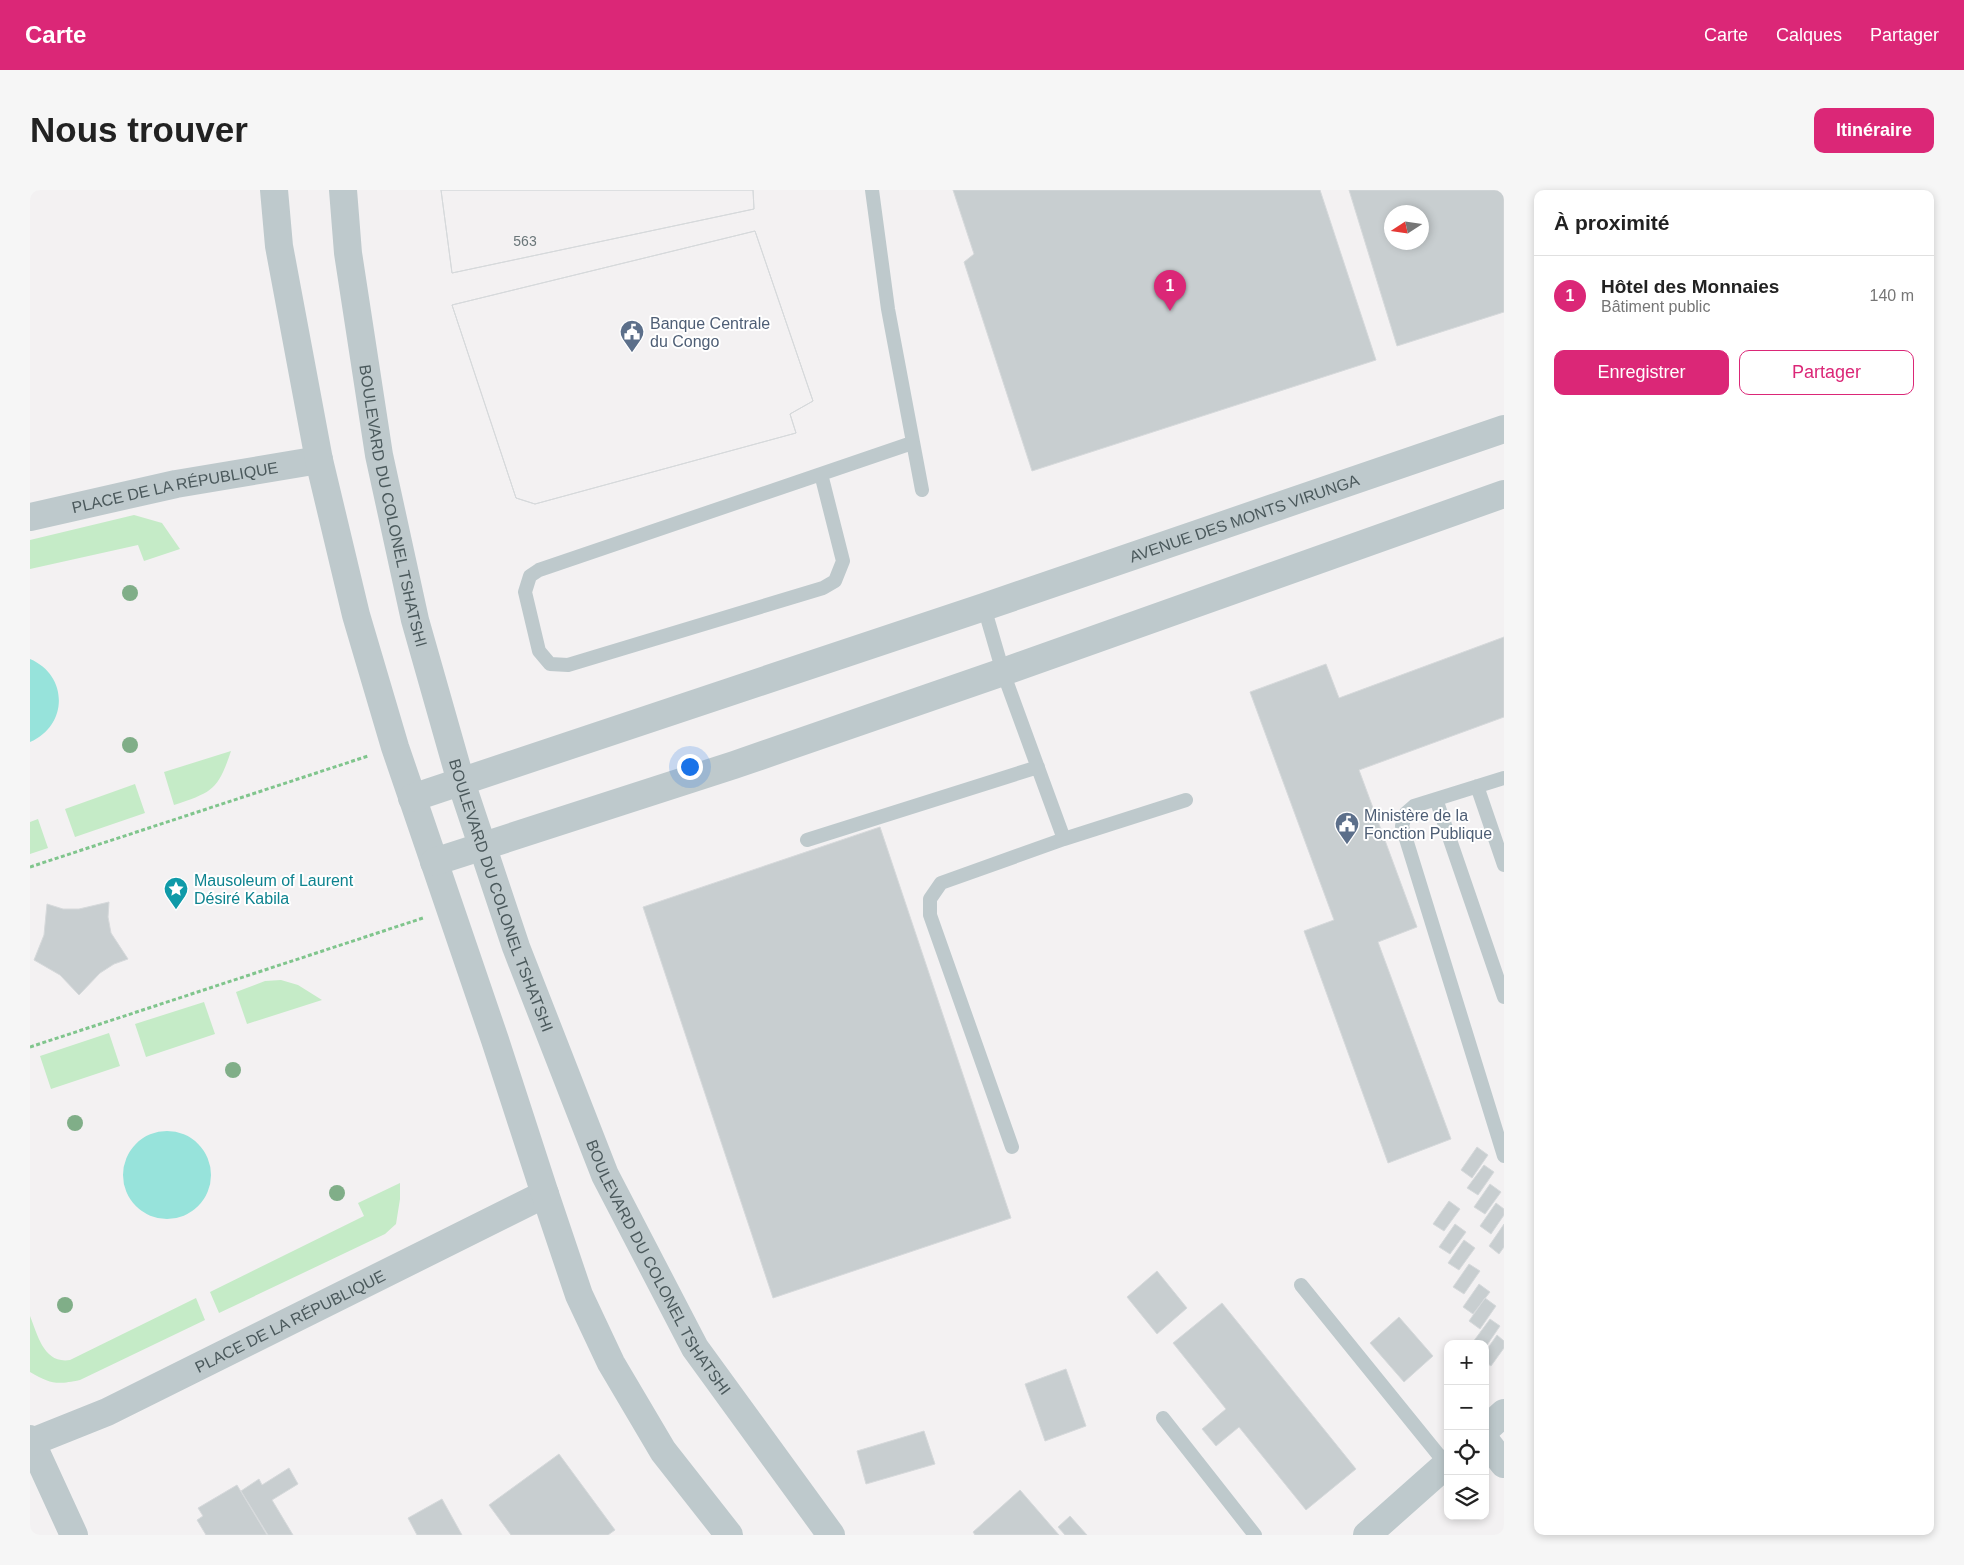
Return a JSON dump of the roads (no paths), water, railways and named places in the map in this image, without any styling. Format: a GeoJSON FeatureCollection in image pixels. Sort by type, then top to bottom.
{"type":"FeatureCollection","features":[{"type":"Feature","properties":{"kind":"street"},"geometry":{"type":"LineString","coordinates":[[274,190],[279,246],[319,460],[356,615],[394,747],[495,1040],[579,1295],[611,1363],[664,1451],[729,1535]]}},
{"type":"Feature","properties":{"kind":"street","name":"BOULEVARD DU COLONEL TSHATSHI"},"geometry":{"type":"LineString","coordinates":[[343,190],[348,253],[379,455],[415,620],[461,782],[516,947],[605,1175],[695,1348],[831,1535]]}},
{"type":"Feature","properties":{"kind":"street","name":"AVENUE DES MONTS VIRUNGA"},"geometry":{"type":"LineString","coordinates":[[412,798],[984,607],[1504,429]]}},
{"type":"Feature","properties":{"kind":"street","name":"PLACE DE LA RÉPUBLIQUE"},"geometry":{"type":"LineString","coordinates":[[30,517],[176,484],[319,460]]}},
{"type":"Feature","properties":{"kind":"street"},"geometry":{"type":"LineString","coordinates":[[434,862],[734,765],[1003,672],[1504,494]]}},
{"type":"Feature","properties":{"kind":"street","name":"PLACE DE LA RÉPUBLIQUE"},"geometry":{"type":"LineString","coordinates":[[30,1441],[107,1412],[545,1194]]}},
{"type":"Feature","properties":{"kind":"street"},"geometry":{"type":"LineString","coordinates":[[1489,1426],[1504,1413]]}},
{"type":"Feature","properties":{"kind":"street"},"geometry":{"type":"LineString","coordinates":[[30,1441],[74,1535]]}},
{"type":"Feature","properties":{"kind":"street"},"geometry":{"type":"LineString","coordinates":[[1489,1445],[1504,1464]]}},
{"type":"Feature","properties":{"kind":"street"},"geometry":{"type":"LineString","coordinates":[[1367,1535],[1444,1467]]}},
{"type":"Feature","properties":{"kind":"lane"},"geometry":{"type":"LineString","coordinates":[[872,190],[888,308],[922,490]]}},
{"type":"Feature","properties":{"kind":"lane"},"geometry":{"type":"LineString","coordinates":[[821,474],[842,561],[835,581],[823,588],[568,665],[550,664],[539,651],[524,592],[530,576],[539,570],[912,443]]}},
{"type":"Feature","properties":{"kind":"lane"},"geometry":{"type":"LineString","coordinates":[[984,607],[1003,672],[1064,839]]}},
{"type":"Feature","properties":{"kind":"lane"},"geometry":{"type":"LineString","coordinates":[[807,840],[1038,767]]}},
{"type":"Feature","properties":{"kind":"lane"},"geometry":{"type":"LineString","coordinates":[[1504,778],[1414,806],[1406,813],[1402,826],[1504,1156]]}},
{"type":"Feature","properties":{"kind":"lane"},"geometry":{"type":"LineString","coordinates":[[1477,786],[1504,865]]}},
{"type":"Feature","properties":{"kind":"lane"},"geometry":{"type":"LineString","coordinates":[[1436,799],[1504,997]]}},
{"type":"Feature","properties":{"kind":"lane"},"geometry":{"type":"LineString","coordinates":[[1012,1147],[930,915],[930,899],[940,884],[1064,839],[1186,800]]}},
{"type":"Feature","properties":{"kind":"lane"},"geometry":{"type":"LineString","coordinates":[[1300,1285],[1444,1460]]}},
{"type":"Feature","properties":{"kind":"lane"},"geometry":{"type":"LineString","coordinates":[[1162,1418],[1255,1535]]}},
{"type":"Feature","properties":{"kind":"water"},"geometry":{"type":"Polygon","coordinates":[[[30,659],[43,666],[52,676],[59,700],[52,724],[43,734],[30,742],[30,659]]]}},
{"type":"Feature","properties":{"kind":"water"},"geometry":{"type":"Polygon","coordinates":[[[167,1131],[184,1134],[192,1138],[204,1150],[208,1158],[211,1175],[208,1192],[204,1200],[192,1212],[184,1216],[167,1219],[150,1216],[142,1212],[130,1200],[126,1192],[123,1175],[126,1158],[130,1150],[142,1138],[150,1134],[167,1131]]]}},
{"type":"Feature","properties":{"kind":"place","name":"Hôtel des Monnaies"},"geometry":{"type":"Point","coordinates":[1170,311]}},
{"type":"Feature","properties":{"kind":"place","name":"Banque Centrale du Congo"},"geometry":{"type":"Point","coordinates":[632,353]}},
{"type":"Feature","properties":{"kind":"place","name":"Ministère de la Fonction Publique"},"geometry":{"type":"Point","coordinates":[1347,845]}},
{"type":"Feature","properties":{"kind":"place","name":"Mausoleum of Laurent Désiré Kabila"},"geometry":{"type":"Point","coordinates":[176,910]}}]}
